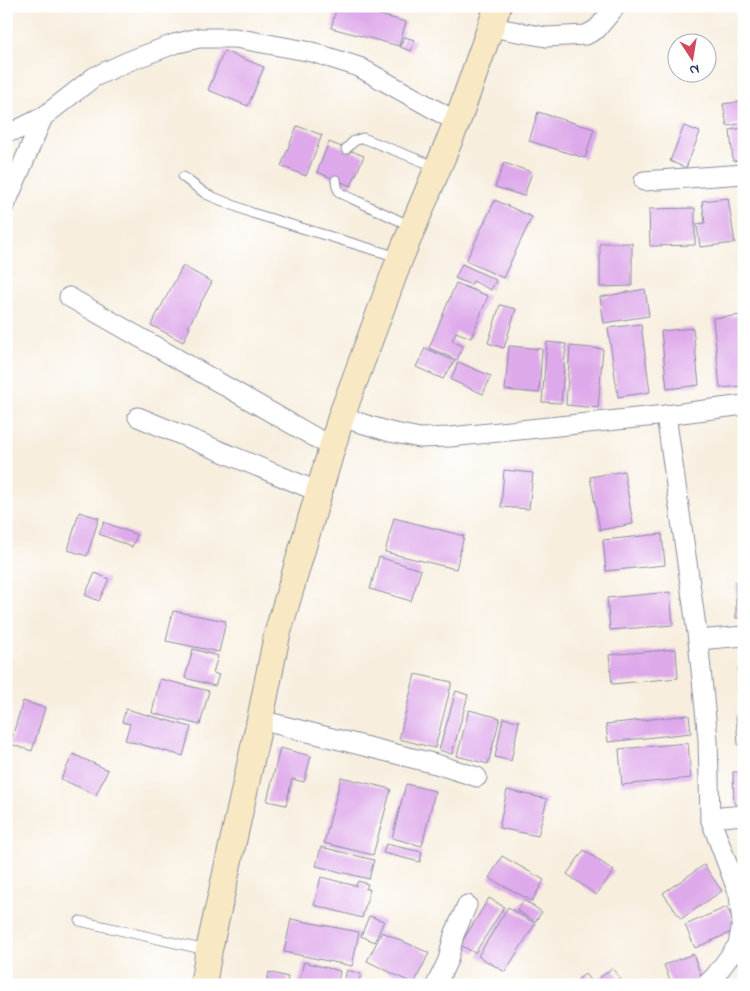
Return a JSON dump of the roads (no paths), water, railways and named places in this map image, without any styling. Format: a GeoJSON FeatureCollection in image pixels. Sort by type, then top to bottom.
{"type":"FeatureCollection","features":[{"type":"Feature","properties":{"kind":"main road"},"geometry":{"type":"LineString","coordinates":[[203,985],[277,635],[341,417],[400,258],[457,122],[495,16]]}},
{"type":"Feature","properties":{"kind":"street"},"geometry":{"type":"LineString","coordinates":[[495,16],[546,37],[586,35],[597,29],[616,6]]}},
{"type":"Feature","properties":{"kind":"street"},"geometry":{"type":"LineString","coordinates":[[6,132],[17,130],[43,117],[94,77],[174,44],[199,38],[235,38],[312,52],[359,67],[457,122]]}},
{"type":"Feature","properties":{"kind":"street"},"geometry":{"type":"LineString","coordinates":[[6,203],[43,117]]}},
{"type":"Feature","properties":{"kind":"street"},"geometry":{"type":"LineString","coordinates":[[644,180],[744,174]]}},
{"type":"Feature","properties":{"kind":"street"},"geometry":{"type":"LineString","coordinates":[[69,296],[332,447]]}},
{"type":"Feature","properties":{"kind":"street"},"geometry":{"type":"LineString","coordinates":[[341,417],[390,432],[420,438],[460,436],[744,405]]}},
{"type":"Feature","properties":{"kind":"street"},"geometry":{"type":"LineString","coordinates":[[666,415],[698,640],[708,739],[710,818],[739,895],[742,923],[738,945],[706,985]]}},
{"type":"Feature","properties":{"kind":"street"},"geometry":{"type":"LineString","coordinates":[[138,417],[319,492]]}},
{"type":"Feature","properties":{"kind":"street"},"geometry":{"type":"LineString","coordinates":[[698,640],[744,636]]}},
{"type":"Feature","properties":{"kind":"street"},"geometry":{"type":"LineString","coordinates":[[260,720],[436,764],[477,777]]}},
{"type":"Feature","properties":{"kind":"street"},"geometry":{"type":"LineString","coordinates":[[710,818],[744,815]]}},
{"type":"Feature","properties":{"kind":"street"},"geometry":{"type":"LineString","coordinates":[[436,985],[448,960],[454,934],[467,906]]}},
{"type":"Feature","properties":{"kind":"lane"},"geometry":{"type":"LineString","coordinates":[[346,149],[354,141],[363,138],[438,167]]}},
{"type":"Feature","properties":{"kind":"lane"},"geometry":{"type":"LineString","coordinates":[[183,177],[206,194],[252,213],[400,258]]}},
{"type":"Feature","properties":{"kind":"lane"},"geometry":{"type":"LineString","coordinates":[[336,180],[336,187],[340,194],[414,227]]}},
{"type":"Feature","properties":{"kind":"lane"},"geometry":{"type":"LineString","coordinates":[[80,921],[209,950]]}}]}
